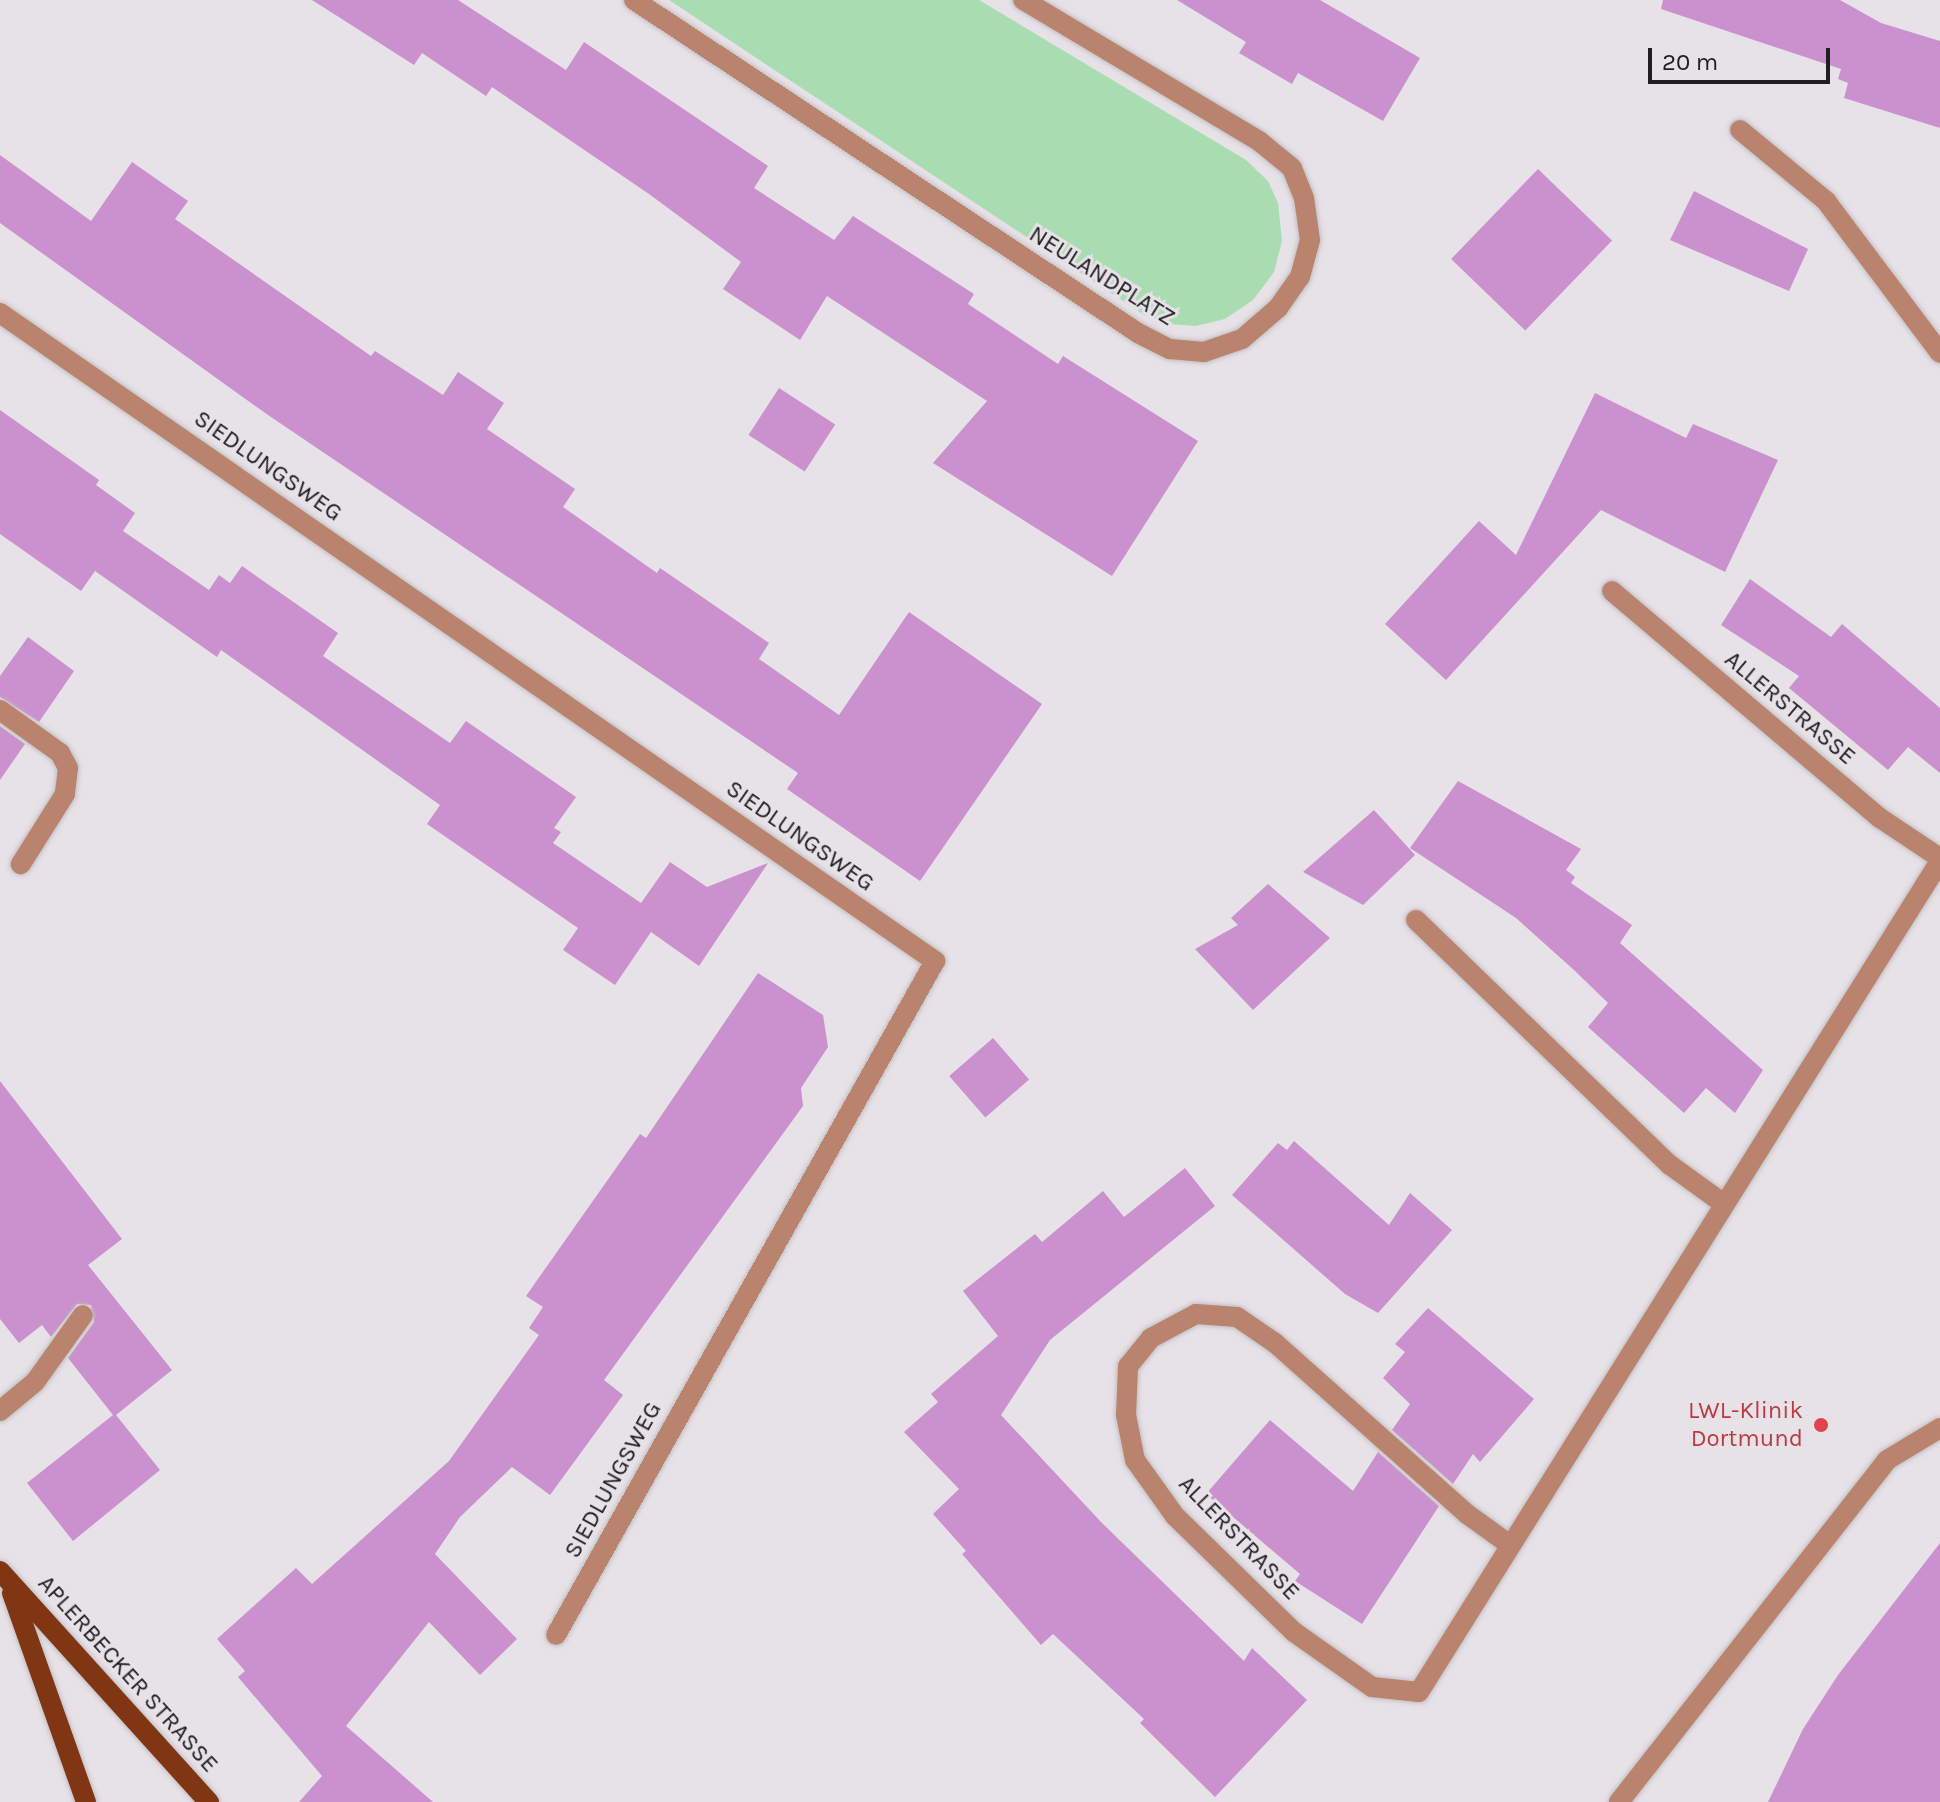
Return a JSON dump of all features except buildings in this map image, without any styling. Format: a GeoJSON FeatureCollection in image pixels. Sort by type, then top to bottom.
{"type":"FeatureCollection","features":[{"type":"Feature","properties":{"kind":"main road","name":"APLERBECKER STRASSE"},"geometry":{"type":"LineString","coordinates":[[4,1576],[86,1802]]}},
{"type":"Feature","properties":{"kind":"main road","name":"APLERBECKER STRASSE"},"geometry":{"type":"LineString","coordinates":[[4,1576],[209,1802]]}},
{"type":"Feature","properties":{"kind":"street","name":"NEULANDPLATZ"},"geometry":{"type":"LineString","coordinates":[[634,0],[1138,333],[1170,349],[1204,352],[1242,339],[1278,308],[1300,277],[1310,240],[1304,198],[1292,168],[1259,141],[1023,0]]}},
{"type":"Feature","properties":{"kind":"street"},"geometry":{"type":"LineString","coordinates":[[1740,130],[1826,201],[1940,353]]}},
{"type":"Feature","properties":{"kind":"street","name":"SIEDLUNGSWEG"},"geometry":{"type":"LineString","coordinates":[[0,313],[935,961],[556,1635]]}},
{"type":"Feature","properties":{"kind":"street","name":"ALLERSTRASSE"},"geometry":{"type":"LineString","coordinates":[[1510,1545],[1467,1514],[1275,1343],[1237,1317],[1196,1314],[1151,1338],[1128,1366],[1126,1415],[1135,1460],[1175,1516],[1294,1632],[1372,1687],[1419,1692],[1940,860],[1880,818],[1612,591]]}},
{"type":"Feature","properties":{"kind":"street"},"geometry":{"type":"LineString","coordinates":[[0,710],[60,753],[68,768],[65,794],[21,864]]}},
{"type":"Feature","properties":{"kind":"street"},"geometry":{"type":"LineString","coordinates":[[1416,920],[1670,1165],[1724,1204]]}},
{"type":"Feature","properties":{"kind":"street"},"geometry":{"type":"LineString","coordinates":[[0,1411],[35,1382],[83,1315]]}},
{"type":"Feature","properties":{"kind":"street"},"geometry":{"type":"LineString","coordinates":[[1619,1802],[1887,1460],[1940,1428]]}},
{"type":"Feature","properties":{"kind":"green space"},"geometry":{"type":"Polygon","coordinates":[[[669,0],[979,0],[1246,160],[1268,181],[1278,203],[1282,241],[1274,272],[1253,300],[1225,319],[1196,326],[1167,324],[1144,315],[669,0]]]}},
{"type":"Feature","properties":{"kind":"place","name":"LWL-Klinik Dortmund"},"geometry":{"type":"Point","coordinates":[1821,1425]}}]}
